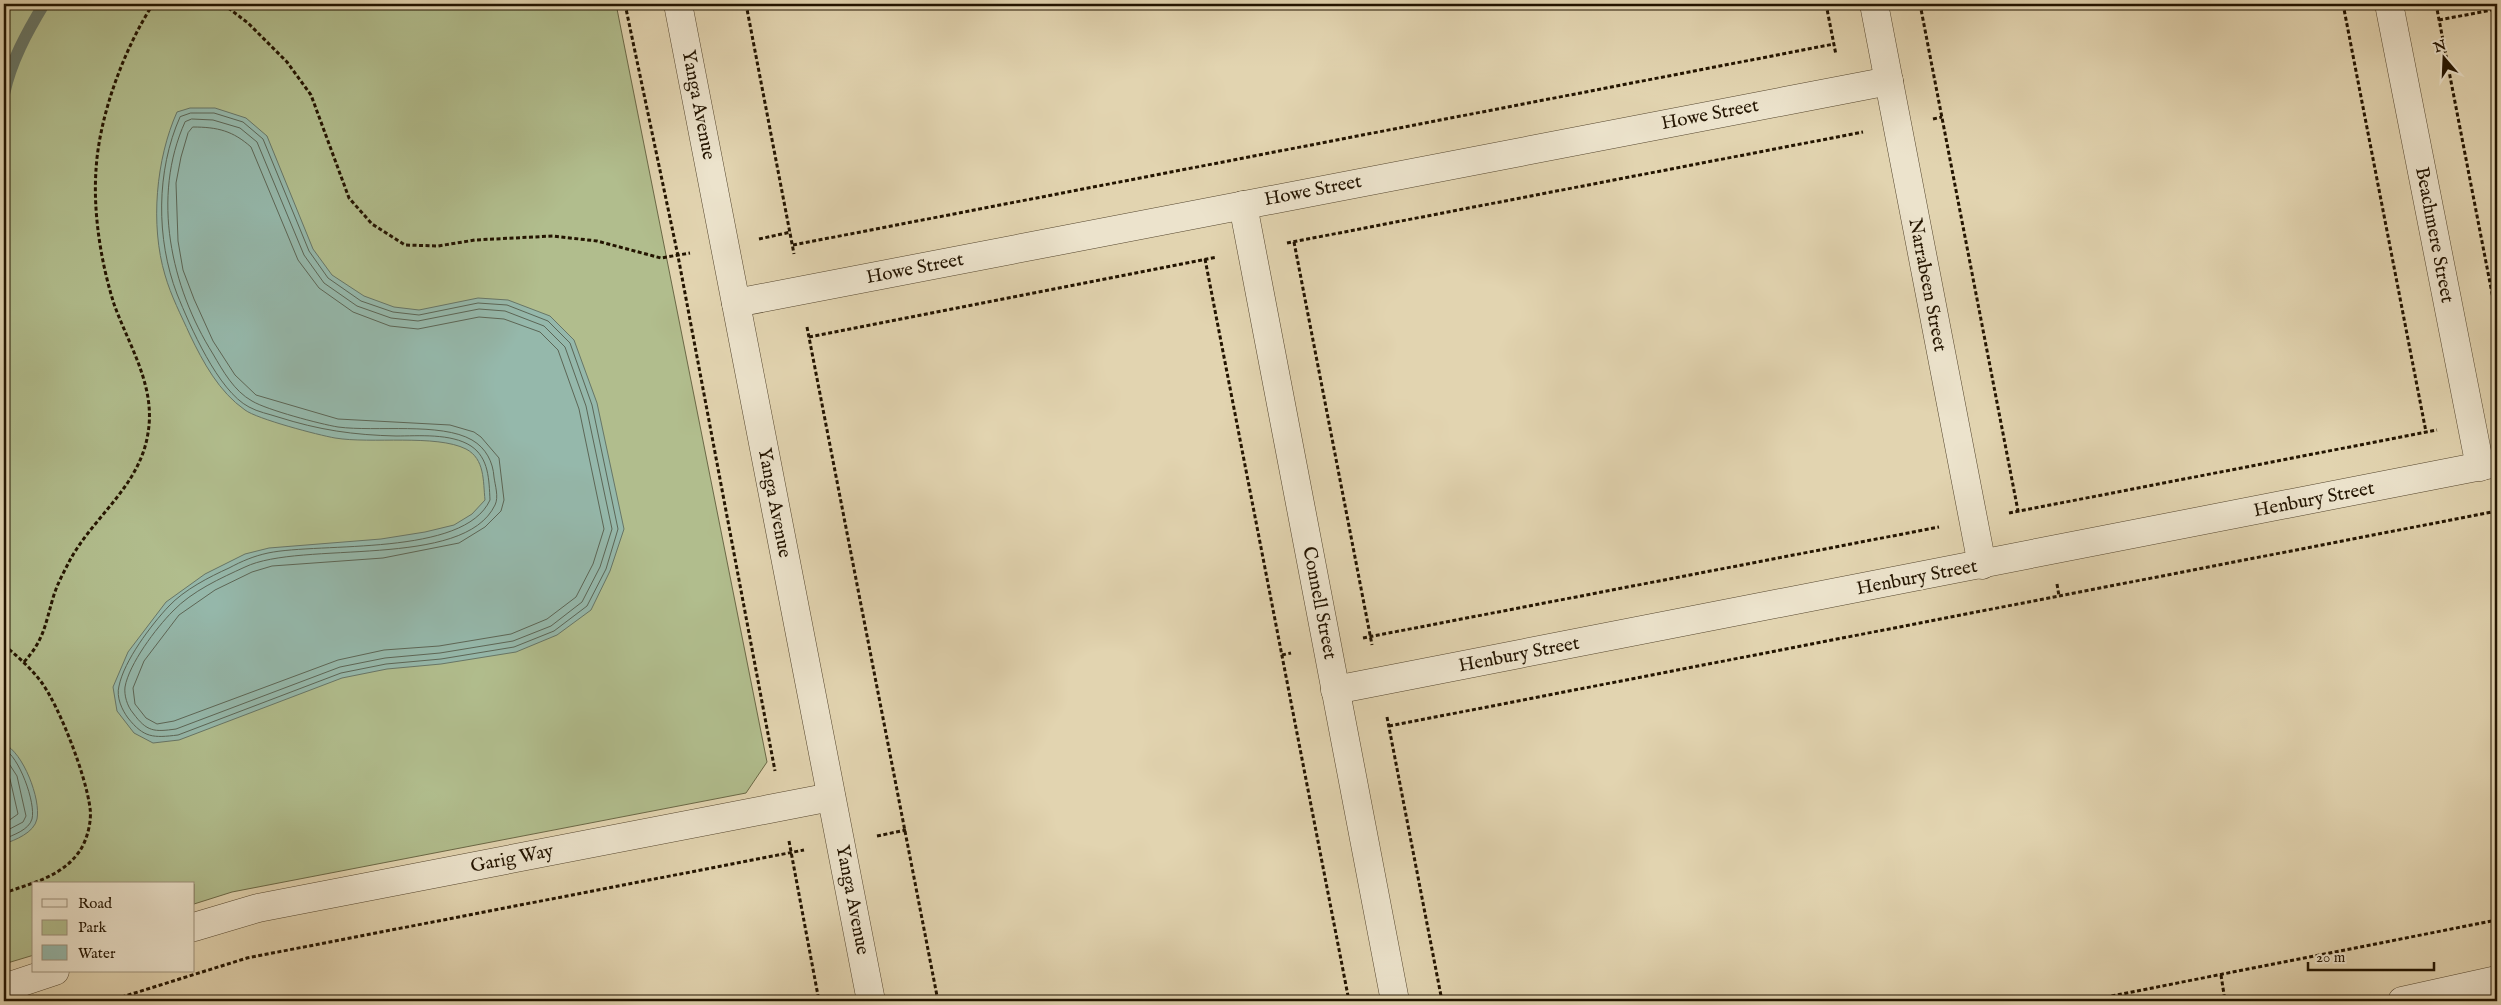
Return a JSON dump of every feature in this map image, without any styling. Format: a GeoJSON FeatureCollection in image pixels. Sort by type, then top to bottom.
{"type":"FeatureCollection","features":[{"type":"Feature","properties":{"kind":"street","name":"Yanga Avenue"},"geometry":{"type":"LineString","coordinates":[[678,4],[871,1001]]}},
{"type":"Feature","properties":{"kind":"street","name":"Narrabeen Street"},"geometry":{"type":"LineString","coordinates":[[1874,4],[1982,565]]}},
{"type":"Feature","properties":{"kind":"street","name":"Beachmere Street"},"geometry":{"type":"LineString","coordinates":[[2388,4],[2472,423],[2488,465]]}},
{"type":"Feature","properties":{"kind":"street","name":"Howe Street"},"geometry":{"type":"LineString","coordinates":[[736,303],[1889,81]]}},
{"type":"Feature","properties":{"kind":"street","name":"Connell Street"},"geometry":{"type":"LineString","coordinates":[[1242,205],[1396,1001]]}},
{"type":"Feature","properties":{"kind":"street","name":"Henbury Street"},"geometry":{"type":"LineString","coordinates":[[1335,690],[2488,465]]}},
{"type":"Feature","properties":{"kind":"street","name":"Garig Way"},"geometry":{"type":"LineString","coordinates":[[195,927],[258,908],[831,797]]}},
{"type":"Feature","properties":{"kind":"street"},"geometry":{"type":"LineString","coordinates":[[4,988],[51,972]]}},
{"type":"Feature","properties":{"kind":"street"},"geometry":{"type":"LineString","coordinates":[[2402,1001],[2497,980]]}},
{"type":"Feature","properties":{"kind":"path"},"geometry":{"type":"LineString","coordinates":[[24,662],[36,648],[43,635],[53,596],[72,557],[137,469],[148,433],[148,394],[140,367],[114,303],[105,265],[97,213],[96,169],[102,132],[118,73],[137,29],[153,4]]}},
{"type":"Feature","properties":{"kind":"path"},"geometry":{"type":"LineString","coordinates":[[223,4],[248,23],[288,62],[311,95],[349,198],[372,224],[405,245],[438,246],[474,240],[553,236],[597,241],[661,258],[726,246]]}},
{"type":"Feature","properties":{"kind":"path"},"geometry":{"type":"LineString","coordinates":[[625,4],[678,256],[819,1001]]}},
{"type":"Feature","properties":{"kind":"path"},"geometry":{"type":"LineString","coordinates":[[746,4],[938,1001]]}},
{"type":"Feature","properties":{"kind":"path"},"geometry":{"type":"LineString","coordinates":[[1920,4],[2018,511]]}},
{"type":"Feature","properties":{"kind":"path"},"geometry":{"type":"LineString","coordinates":[[2343,4],[2426,432]]}},
{"type":"Feature","properties":{"kind":"path"},"geometry":{"type":"LineString","coordinates":[[2436,4],[2497,318]]}},
{"type":"Feature","properties":{"kind":"path"},"geometry":{"type":"LineString","coordinates":[[2440,20],[2497,9]]}},
{"type":"Feature","properties":{"kind":"path"},"geometry":{"type":"LineString","coordinates":[[793,245],[1834,44]]}},
{"type":"Feature","properties":{"kind":"path"},"geometry":{"type":"LineString","coordinates":[[810,337],[1942,117]]}},
{"type":"Feature","properties":{"kind":"path"},"geometry":{"type":"LineString","coordinates":[[1294,242],[1442,1001]]}},
{"type":"Feature","properties":{"kind":"path"},"geometry":{"type":"LineString","coordinates":[[1205,259],[1350,1001]]}},
{"type":"Feature","properties":{"kind":"path"},"geometry":{"type":"LineString","coordinates":[[1282,655],[2472,423]]}},
{"type":"Feature","properties":{"kind":"path"},"geometry":{"type":"LineString","coordinates":[[1389,726],[2497,511]]}},
{"type":"Feature","properties":{"kind":"path"},"geometry":{"type":"LineString","coordinates":[[4,645],[24,662],[43,685],[64,726],[90,809],[88,830],[81,850],[66,868],[36,882]]}},
{"type":"Feature","properties":{"kind":"path"},"geometry":{"type":"LineString","coordinates":[[109,1001],[264,955],[906,830]]}},
{"type":"Feature","properties":{"kind":"path"},"geometry":{"type":"LineString","coordinates":[[4,893],[32,883]]}},
{"type":"Feature","properties":{"kind":"path"},"geometry":{"type":"LineString","coordinates":[[2086,1001],[2497,920]]}},
{"type":"Feature","properties":{"kind":"path"},"geometry":{"type":"LineString","coordinates":[[2221,975],[2225,1001]]}},
{"type":"Feature","properties":{"kind":"green space"},"geometry":{"type":"Polygon","coordinates":[[[4,4],[616,4],[767,762],[746,793],[232,892],[195,904],[195,882],[32,882],[32,956],[4,964],[4,4]]]}},
{"type":"Feature","properties":{"kind":"water"},"geometry":{"type":"Polygon","coordinates":[[[190,108],[215,108],[246,118],[267,136],[313,249],[332,275],[364,296],[394,307],[419,310],[478,298],[508,300],[550,316],[574,340],[597,403],[624,529],[610,571],[591,610],[557,635],[516,652],[441,664],[387,669],[342,678],[179,740],[153,743],[134,733],[117,711],[113,687],[128,652],[166,602],[205,574],[245,554],[269,548],[381,539],[454,525],[472,514],[485,500],[480,465],[472,453],[466,449],[453,444],[438,442],[350,440],[315,434],[252,414],[236,403],[213,376],[200,356],[173,298],[160,256],[158,235],[158,192],[164,150],[177,112],[190,108]]]}},
{"type":"Feature","properties":{"kind":"water"},"geometry":{"type":"Polygon","coordinates":[[[4,744],[18,756],[24,766],[33,789],[38,810],[35,824],[28,832],[4,844],[4,744]]]}},
{"type":"Feature","properties":{"kind":"waterway"},"geometry":{"type":"LineString","coordinates":[[4,94],[20,47],[44,4]]}},
{"type":"Feature","properties":{"kind":"waterway"},"geometry":{"type":"LineString","coordinates":[[4,352],[4,429]]}}]}
